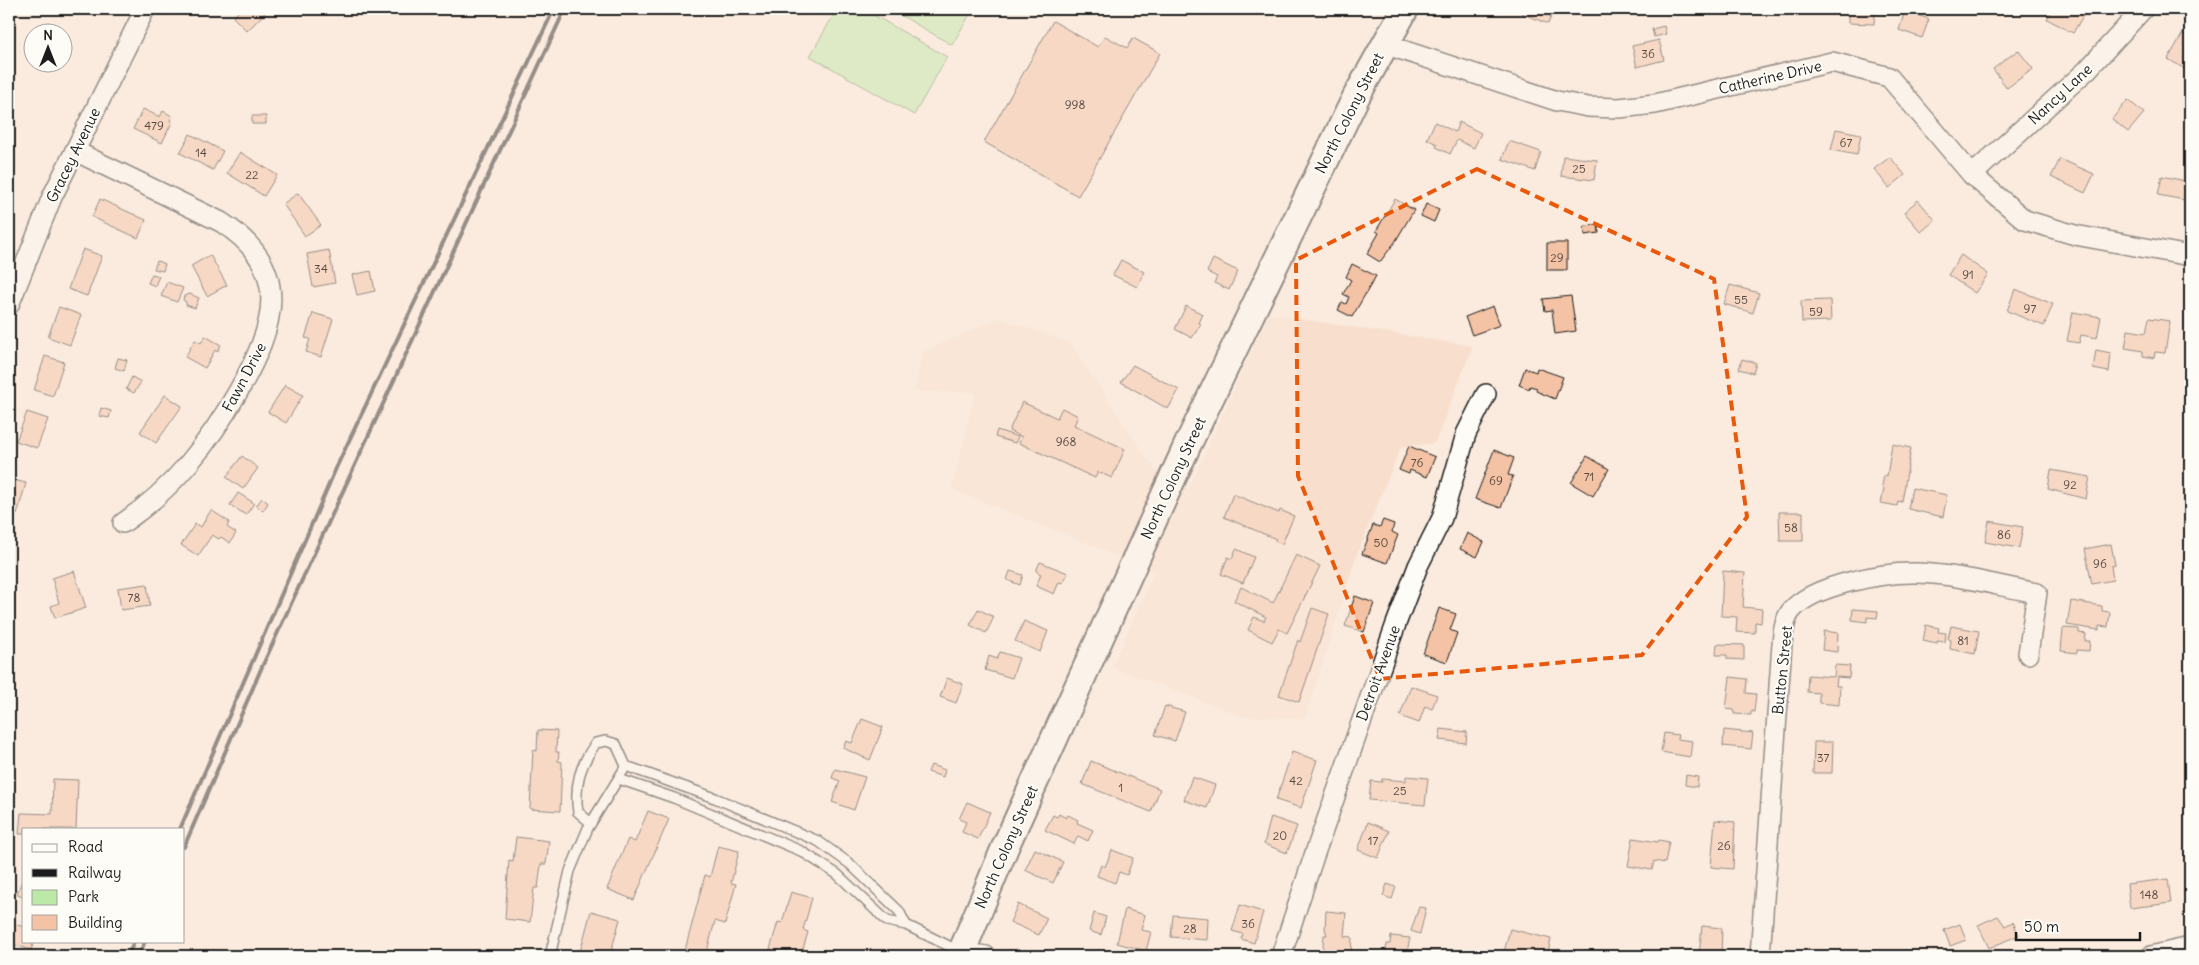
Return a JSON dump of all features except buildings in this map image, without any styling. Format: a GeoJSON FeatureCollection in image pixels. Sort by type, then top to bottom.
{"type":"FeatureCollection","features":[{"type":"Feature","properties":{"kind":"main road","name":"North Colony Street"},"geometry":{"type":"LineString","coordinates":[[969,955],[1006,845],[1188,444],[1344,122],[1384,44],[1405,9]]}},
{"type":"Feature","properties":{"kind":"street","name":"Gracey Avenue"},"geometry":{"type":"LineString","coordinates":[[9,305],[32,242],[145,9]]}},
{"type":"Feature","properties":{"kind":"street","name":"Nancy Lane"},"geometry":{"type":"LineString","coordinates":[[1972,175],[2088,70],[2143,9]]}},
{"type":"Feature","properties":{"kind":"street","name":"Catherine Drive"},"geometry":{"type":"LineString","coordinates":[[1384,44],[1557,101],[1588,107],[1619,108],[1654,104],[1832,62],[1889,77],[1972,175],[2026,220],[2076,235],[2190,256]]}},
{"type":"Feature","properties":{"kind":"street","name":"Fawn Drive"},"geometry":{"type":"LineString","coordinates":[[75,151],[220,222],[241,235],[256,252],[266,274],[271,297],[270,321],[264,343],[232,403],[210,438],[166,490],[123,523]]}},
{"type":"Feature","properties":{"kind":"street","name":"Detroit Avenue"},"geometry":{"type":"LineString","coordinates":[[1282,956],[1317,847],[1392,633],[1418,566],[1442,518],[1466,434],[1486,394]]}},
{"type":"Feature","properties":{"kind":"street","name":"Button Street"},"geometry":{"type":"LineString","coordinates":[[1760,956],[1783,636],[1790,613],[1798,604],[1810,596],[1862,580],[1891,574],[1916,573],[1940,575],[2037,593],[2028,654]]}},
{"type":"Feature","properties":{"kind":"street"},"geometry":{"type":"LineString","coordinates":[[2151,956],[2190,947]]}},
{"type":"Feature","properties":{"kind":"lane"},"geometry":{"type":"LineString","coordinates":[[591,823],[578,812],[576,799],[578,775],[596,743],[606,741],[616,744],[626,766],[715,798],[818,841],[850,864],[899,911],[906,925]]}},
{"type":"Feature","properties":{"kind":"lane"},"geometry":{"type":"LineString","coordinates":[[550,956],[570,871],[591,823],[626,766]]}},
{"type":"Feature","properties":{"kind":"lane"},"geometry":{"type":"LineString","coordinates":[[619,779],[674,798],[801,851],[837,874],[887,921],[906,925],[969,955]]}},
{"type":"Feature","properties":{"kind":"lane"},"geometry":{"type":"LineString","coordinates":[[776,840],[787,828]]}},
{"type":"Feature","properties":{"kind":"highlighted area"},"geometry":{"type":"Polygon","coordinates":[[[1477,169],[1714,279],[1747,517],[1642,655],[1380,679],[1298,476],[1296,260],[1477,169]]]}},
{"type":"Feature","properties":{"kind":"shaded area"},"geometry":{"type":"Polygon","coordinates":[[[1269,314],[1473,346],[1435,443],[1401,447],[1356,557],[1305,718],[1243,716],[1112,667],[1155,571],[952,489],[975,392],[915,391],[922,353],[998,318],[1070,343],[1157,473],[1189,488],[1269,314]]]}},
{"type":"Feature","properties":{"kind":"green space"},"geometry":{"type":"Polygon","coordinates":[[[837,9],[863,9],[947,57],[914,115],[810,56],[837,9]]]}},
{"type":"Feature","properties":{"kind":"green space"},"geometry":{"type":"Polygon","coordinates":[[[890,9],[973,9],[952,45],[890,9]]]}},
{"type":"Feature","properties":{"kind":"railway"},"geometry":{"type":"LineString","coordinates":[[180,828],[336,468],[554,9]]}},
{"type":"Feature","properties":{"kind":"railway"},"geometry":{"type":"LineString","coordinates":[[185,845],[261,669],[565,9]]}},
{"type":"Feature","properties":{"kind":"railway"},"geometry":{"type":"LineString","coordinates":[[128,956],[134,942]]}},
{"type":"Feature","properties":{"kind":"railway"},"geometry":{"type":"LineString","coordinates":[[139,956],[145,942]]}}]}
